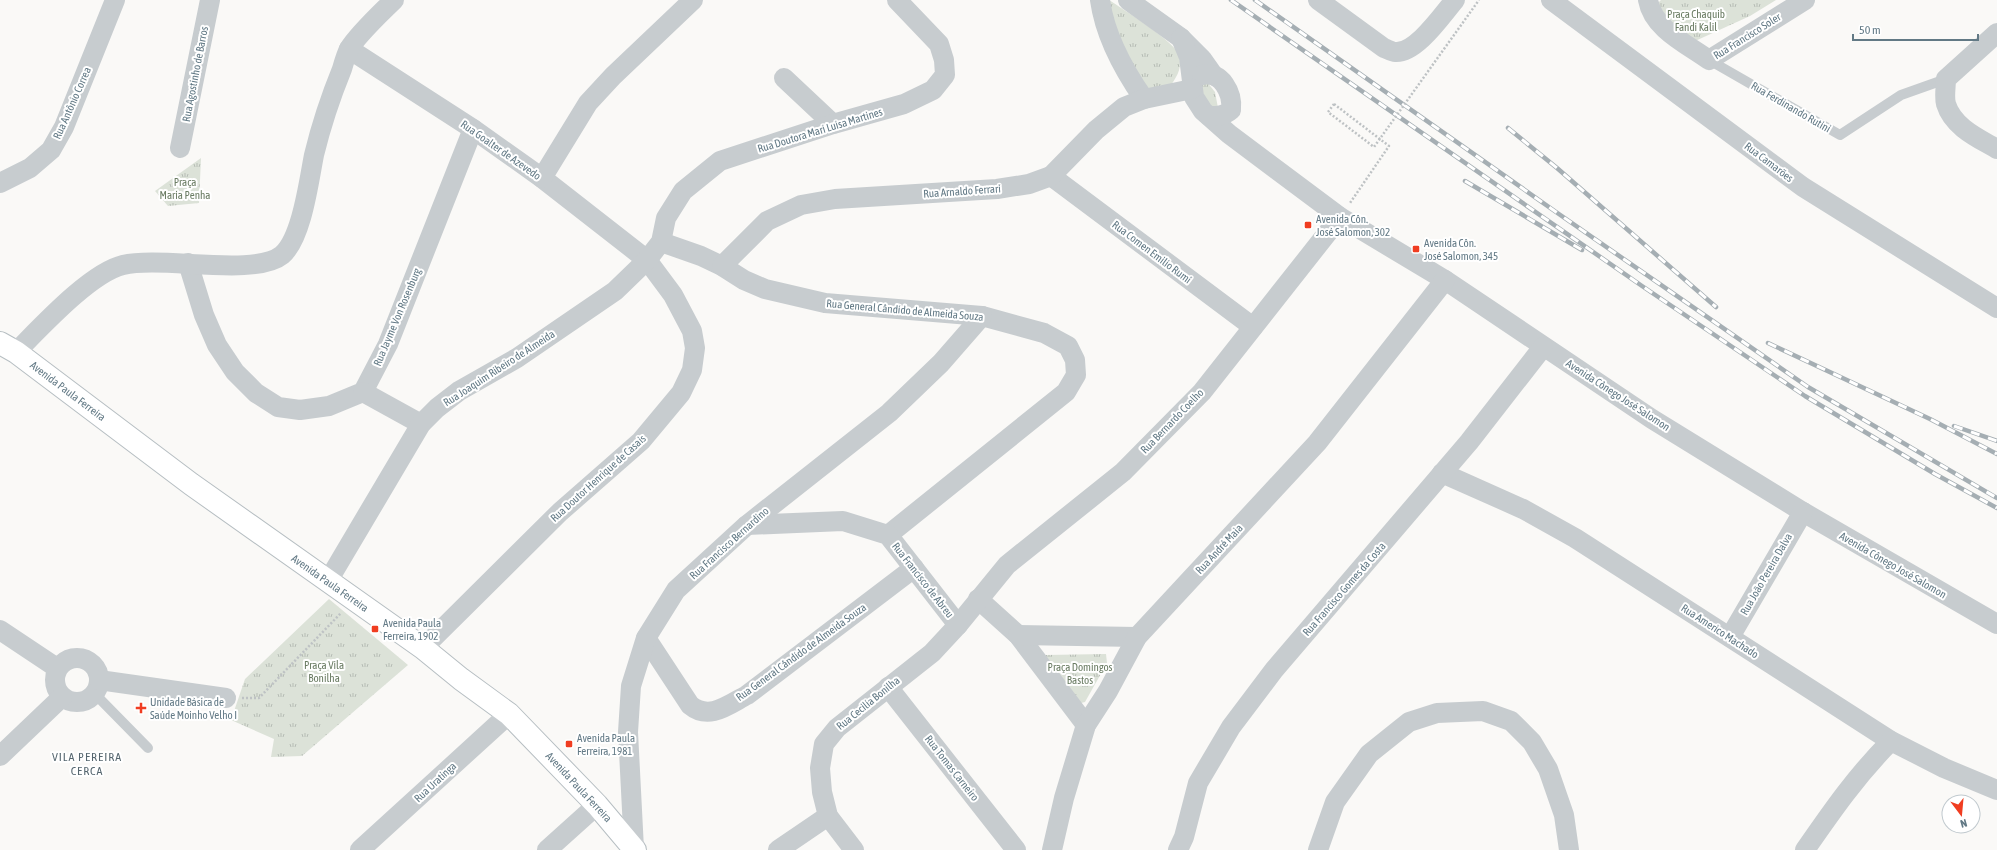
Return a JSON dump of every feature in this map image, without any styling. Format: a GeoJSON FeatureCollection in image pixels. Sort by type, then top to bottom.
{"type":"FeatureCollection","features":[{"type":"Feature","properties":{"kind":"main road","name":"Avenida Paula Ferreira"},"geometry":{"type":"LineString","coordinates":[[8,347],[191,484],[353,600],[423,648],[461,679],[509,714],[597,805],[634,849]]}},
{"type":"Feature","properties":{"kind":"street","name":"Rua Antônio Correa"},"geometry":{"type":"LineString","coordinates":[[0,183],[30,168],[51,150],[64,127],[115,0]]}},
{"type":"Feature","properties":{"kind":"street","name":"Rua Agostinho de Barros"},"geometry":{"type":"LineString","coordinates":[[180,148],[210,0]]}},
{"type":"Feature","properties":{"kind":"street"},"geometry":{"type":"LineString","coordinates":[[8,347],[50,318],[104,273],[123,265],[145,263],[188,263],[232,266],[266,262],[282,255],[292,241],[301,218],[315,154],[334,86],[349,49],[394,0]]}},
{"type":"Feature","properties":{"kind":"street"},"geometry":{"type":"LineString","coordinates":[[542,178],[588,103],[613,76],[693,0]]}},
{"type":"Feature","properties":{"kind":"street","name":"Rua Doutora Mari Luisa Martines"},"geometry":{"type":"LineString","coordinates":[[647,260],[661,242],[666,218],[684,191],[720,161],[833,124],[904,104],[933,90],[945,76],[944,60],[939,44],[897,0]]}},
{"type":"Feature","properties":{"kind":"street"},"geometry":{"type":"LineString","coordinates":[[1100,0],[1106,30],[1130,78],[1144,99]]}},
{"type":"Feature","properties":{"kind":"street"},"geometry":{"type":"LineString","coordinates":[[1128,0],[1181,38],[1202,59],[1214,76],[1222,82],[1229,94],[1231,110],[1223,116],[1209,116],[1199,106],[1192,86],[1189,57],[1181,38]]}},
{"type":"Feature","properties":{"kind":"street"},"geometry":{"type":"LineString","coordinates":[[1318,0],[1384,48],[1396,52],[1408,49],[1422,40],[1454,0]]}},
{"type":"Feature","properties":{"kind":"street","name":"Rua Camarões"},"geometry":{"type":"LineString","coordinates":[[1551,0],[1803,187],[1997,308]]}},
{"type":"Feature","properties":{"kind":"street","name":"Rua Ferdinando Rutini"},"geometry":{"type":"LineString","coordinates":[[1648,0],[1654,15],[1663,27],[1708,60]]}},
{"type":"Feature","properties":{"kind":"street","name":"Rua Francisco Soler"},"geometry":{"type":"LineString","coordinates":[[1708,60],[1805,0]]}},
{"type":"Feature","properties":{"kind":"street","name":"Rua Ferdinando Rutini"},"geometry":{"type":"LineString","coordinates":[[1946,79],[1997,32]]}},
{"type":"Feature","properties":{"kind":"street","name":"Rua Goalter de Azevedo"},"geometry":{"type":"LineString","coordinates":[[349,49],[473,129],[542,178],[647,260]]}},
{"type":"Feature","properties":{"kind":"street"},"geometry":{"type":"LineString","coordinates":[[1192,86],[1200,76],[1208,74],[1214,76]]}},
{"type":"Feature","properties":{"kind":"street"},"geometry":{"type":"LineString","coordinates":[[784,78],[833,124]]}},
{"type":"Feature","properties":{"kind":"street"},"geometry":{"type":"LineString","coordinates":[[1946,79],[1946,104],[1955,119],[1968,132],[1997,149]]}},
{"type":"Feature","properties":{"kind":"street","name":"Rua Arnaldo Ferrari"},"geometry":{"type":"LineString","coordinates":[[722,266],[767,221],[801,205],[835,199],[998,189],[1029,184],[1051,176],[1096,130],[1124,107],[1144,99],[1192,86]]}},
{"type":"Feature","properties":{"kind":"street","name":"Avenida Cônego José Salomon"},"geometry":{"type":"LineString","coordinates":[[1231,110],[1250,148]]}},
{"type":"Feature","properties":{"kind":"street","name":"Avenida Cônego José Salomon"},"geometry":{"type":"LineString","coordinates":[[1209,116],[1229,134],[1250,148],[1340,217],[1445,280],[1652,419],[1803,512],[1997,624]]}},
{"type":"Feature","properties":{"kind":"street","name":"Rua Jayme Von Rosenburg"},"geometry":{"type":"LineString","coordinates":[[363,392],[388,344],[473,129]]}},
{"type":"Feature","properties":{"kind":"street","name":"Rua Comen Emilio Rumi"},"geometry":{"type":"LineString","coordinates":[[1051,176],[1253,327]]}},
{"type":"Feature","properties":{"kind":"street","name":"Rua Bernardo Coelho"},"geometry":{"type":"LineString","coordinates":[[978,599],[1007,565],[1123,472],[1202,392],[1340,217]]}},
{"type":"Feature","properties":{"kind":"street","name":"Rua General Cândido de Almeida Souza"},"geometry":{"type":"LineString","coordinates":[[661,242],[701,256],[722,266],[744,280],[765,289],[825,303],[982,316],[1044,333],[1068,346],[1075,360],[1076,375],[1066,392],[888,535]]}},
{"type":"Feature","properties":{"kind":"street","name":"Rua Joaquim Ribeiro de Almeida"},"geometry":{"type":"LineString","coordinates":[[328,582],[421,424],[437,408],[459,391],[517,358],[615,291],[647,260]]}},
{"type":"Feature","properties":{"kind":"street","name":"Rua Doutor Henrique de Casais"},"geometry":{"type":"LineString","coordinates":[[423,648],[560,512],[641,441],[681,393],[692,370],[695,348],[692,331],[673,295],[647,260]]}},
{"type":"Feature","properties":{"kind":"street"},"geometry":{"type":"LineString","coordinates":[[188,263],[204,315],[217,345],[234,372],[256,393],[278,407],[300,410],[329,406],[363,392],[421,424]]}},
{"type":"Feature","properties":{"kind":"street","name":"Rua André Maia"},"geometry":{"type":"LineString","coordinates":[[1052,850],[1064,798],[1086,725],[1108,691],[1137,637],[1317,442],[1445,280]]}},
{"type":"Feature","properties":{"kind":"street","name":"Rua Francisco Bernardino"},"geometry":{"type":"LineString","coordinates":[[634,849],[628,732],[631,686],[646,638],[676,590],[747,525],[889,413],[941,363],[982,316]]}},
{"type":"Feature","properties":{"kind":"street","name":"Rua Francisco Gomes da Costa"},"geometry":{"type":"LineString","coordinates":[[1178,850],[1184,837],[1198,783],[1231,727],[1274,670],[1469,442],[1544,347]]}},
{"type":"Feature","properties":{"kind":"street","name":"Rua Americo Machado"},"geometry":{"type":"LineString","coordinates":[[1442,473],[1523,509],[1575,538],[1891,742],[1944,768],[1997,790]]}},
{"type":"Feature","properties":{"kind":"street","name":"Rua João Pereira Dalva"},"geometry":{"type":"LineString","coordinates":[[1730,637],[1803,512]]}},
{"type":"Feature","properties":{"kind":"street","name":"Rua Francisco de Abreu"},"geometry":{"type":"LineString","coordinates":[[747,525],[843,521],[888,535],[958,625]]}},
{"type":"Feature","properties":{"kind":"street","name":"Rua General Cândido de Almeida Souza"},"geometry":{"type":"LineString","coordinates":[[646,638],[690,705],[697,711],[717,711],[747,695],[914,568]]}},
{"type":"Feature","properties":{"kind":"street"},"geometry":{"type":"LineString","coordinates":[[978,599],[1018,635],[1086,725]]}},
{"type":"Feature","properties":{"kind":"street","name":"Rua Cecilia Bonilha"},"geometry":{"type":"LineString","coordinates":[[854,850],[828,816],[820,768],[824,744],[837,728],[888,686],[932,653],[958,625],[978,599]]}},
{"type":"Feature","properties":{"kind":"street"},"geometry":{"type":"LineString","coordinates":[[0,630],[57,668]]}},
{"type":"Feature","properties":{"kind":"street"},"geometry":{"type":"LineString","coordinates":[[1018,635],[1137,637]]}},
{"type":"Feature","properties":{"kind":"street"},"geometry":{"type":"LineString","coordinates":[[97,687],[95,667],[83,658],[68,659],[57,668],[54,684],[62,697],[75,703],[82,702],[97,687],[226,698]]}},
{"type":"Feature","properties":{"kind":"street","name":"Rua Tomas Carneiro"},"geometry":{"type":"LineString","coordinates":[[888,686],[1016,850]]}},
{"type":"Feature","properties":{"kind":"street"},"geometry":{"type":"LineString","coordinates":[[0,756],[62,697]]}},
{"type":"Feature","properties":{"kind":"street"},"geometry":{"type":"LineString","coordinates":[[1318,850],[1335,802],[1369,754],[1409,722],[1437,713],[1483,711],[1511,721],[1532,742],[1548,769],[1561,807],[1569,850]]}},
{"type":"Feature","properties":{"kind":"street","name":"Rua Uratinga"},"geometry":{"type":"LineString","coordinates":[[360,850],[509,714]]}},
{"type":"Feature","properties":{"kind":"street"},"geometry":{"type":"LineString","coordinates":[[1805,850],[1840,798],[1865,767],[1891,742]]}},
{"type":"Feature","properties":{"kind":"street"},"geometry":{"type":"LineString","coordinates":[[547,850],[597,805]]}},
{"type":"Feature","properties":{"kind":"street"},"geometry":{"type":"LineString","coordinates":[[778,850],[828,816]]}},
{"type":"Feature","properties":{"kind":"lane","name":"Rua Ferdinando Rutini"},"geometry":{"type":"LineString","coordinates":[[1708,60],[1840,135],[1901,95],[1946,79]]}},
{"type":"Feature","properties":{"kind":"lane"},"geometry":{"type":"LineString","coordinates":[[97,687],[148,748]]}},
{"type":"Feature","properties":{"kind":"path"},"geometry":{"type":"LineString","coordinates":[[1340,217],[1389,146],[1334,104],[1328,112],[1374,147],[1479,0]]}},
{"type":"Feature","properties":{"kind":"path"},"geometry":{"type":"LineString","coordinates":[[226,698],[259,698],[353,600]]}},
{"type":"Feature","properties":{"kind":"green space"},"geometry":{"type":"Polygon","coordinates":[[[1109,0],[1147,25],[1174,47],[1178,53],[1180,66],[1178,74],[1171,85],[1151,90],[1140,82],[1132,73],[1117,38],[1109,0]]]}},
{"type":"Feature","properties":{"kind":"green space","name":"Praça Chaquib Fandi Kalil"},"geometry":{"type":"Polygon","coordinates":[[[1661,0],[1776,0],[1750,16],[1693,42],[1668,24],[1656,5],[1661,0]]]}},
{"type":"Feature","properties":{"kind":"green space"},"geometry":{"type":"Polygon","coordinates":[[[1199,82],[1207,82],[1215,92],[1218,108],[1208,107],[1199,82]]]}},
{"type":"Feature","properties":{"kind":"green space","name":"Praça Maria Penha"},"geometry":{"type":"Polygon","coordinates":[[[201,158],[199,203],[168,206],[155,191],[201,158]]]}},
{"type":"Feature","properties":{"kind":"green space","name":"Praça Vila Bonilha"},"geometry":{"type":"Polygon","coordinates":[[[329,599],[408,665],[302,756],[271,757],[274,739],[231,720],[245,679],[329,599]]]}},
{"type":"Feature","properties":{"kind":"green space","name":"Praça Domingos Bastos"},"geometry":{"type":"Polygon","coordinates":[[[1106,654],[1107,663],[1085,702],[1081,703],[1045,655],[1106,654]]]}},
{"type":"Feature","properties":{"kind":"railway"},"geometry":{"type":"LineString","coordinates":[[1231,0],[1642,286],[1805,396],[1935,474],[1997,508]]}},
{"type":"Feature","properties":{"kind":"railway"},"geometry":{"type":"LineString","coordinates":[[1255,0],[1808,387],[1997,498]]}},
{"type":"Feature","properties":{"kind":"railway"},"geometry":{"type":"LineString","coordinates":[[1508,128],[1557,168],[1716,307]]}},
{"type":"Feature","properties":{"kind":"railway"},"geometry":{"type":"LineString","coordinates":[[1465,181],[1582,250]]}},
{"type":"Feature","properties":{"kind":"railway"},"geometry":{"type":"LineString","coordinates":[[1768,343],[1930,419],[1997,454]]}},
{"type":"Feature","properties":{"kind":"railway"},"geometry":{"type":"LineString","coordinates":[[1954,426],[1997,441]]}},
{"type":"Feature","properties":{"kind":"place","name":"Avenida Côn. José Salomon, 302"},"geometry":{"type":"Point","coordinates":[1308,225]}},
{"type":"Feature","properties":{"kind":"place","name":"Avenida Côn. José Salomon, 345"},"geometry":{"type":"Point","coordinates":[1416,249]}},
{"type":"Feature","properties":{"kind":"place","name":"Avenida Paula Ferreira, 1902"},"geometry":{"type":"Point","coordinates":[375,629]}},
{"type":"Feature","properties":{"kind":"place","name":"Unidade Básica de Saúde Moinho Velho I"},"geometry":{"type":"Point","coordinates":[141,708]}},
{"type":"Feature","properties":{"kind":"place","name":"Avenida Paula Ferreira, 1981"},"geometry":{"type":"Point","coordinates":[569,744]}},
{"type":"Feature","properties":{"kind":"district","name":"VILA PEREIRA CERCA"},"geometry":{"type":"Point","coordinates":[87,764]}}]}
